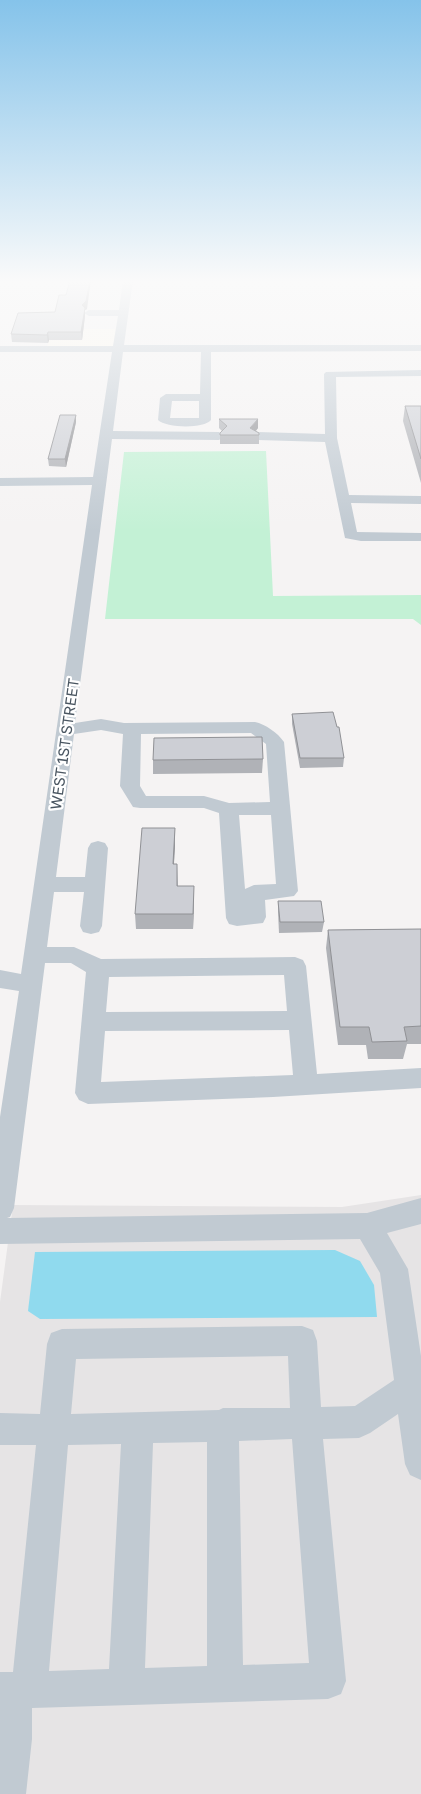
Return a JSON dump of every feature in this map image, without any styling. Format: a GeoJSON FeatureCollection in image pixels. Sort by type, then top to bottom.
{"type":"FeatureCollection","features":[{"type":"Feature","properties":{"kind":"street","name":"WEST 1ST STREET"},"geometry":{"type":"LineString","coordinates":[[0,1208],[45,884],[73,729],[98,481],[116,364]]}},
{"type":"Feature","properties":{"kind":"street"},"geometry":{"type":"LineString","coordinates":[[205,397],[206,364]]}},
{"type":"Feature","properties":{"kind":"street"},"geometry":{"type":"LineString","coordinates":[[421,373],[330,374],[330,438],[350,535],[361,537],[421,538]]}},
{"type":"Feature","properties":{"kind":"street"},"geometry":{"type":"LineString","coordinates":[[106,435],[219,436]]}},
{"type":"Feature","properties":{"kind":"street"},"geometry":{"type":"LineString","coordinates":[[258,436],[330,438]]}},
{"type":"Feature","properties":{"kind":"street"},"geometry":{"type":"LineString","coordinates":[[0,482],[98,481]]}},
{"type":"Feature","properties":{"kind":"street"},"geometry":{"type":"LineString","coordinates":[[343,499],[421,500]]}},
{"type":"Feature","properties":{"kind":"street"},"geometry":{"type":"LineString","coordinates":[[73,729],[91,736],[111,736],[127,729],[255,726],[275,742],[287,892],[254,893],[255,917],[237,918],[229,809]]}},
{"type":"Feature","properties":{"kind":"street"},"geometry":{"type":"LineString","coordinates":[[127,729],[130,786],[140,802],[204,802],[229,809],[281,808]]}},
{"type":"Feature","properties":{"kind":"street"},"geometry":{"type":"LineString","coordinates":[[91,926],[98,848]]}},
{"type":"Feature","properties":{"kind":"street"},"geometry":{"type":"LineString","coordinates":[[45,884],[94,885]]}},
{"type":"Feature","properties":{"kind":"street"},"geometry":{"type":"LineString","coordinates":[[36,954],[74,955],[98,968],[296,966],[306,1085]]}},
{"type":"Feature","properties":{"kind":"street"},"geometry":{"type":"LineString","coordinates":[[98,968],[88,1093],[306,1085],[421,1078]]}},
{"type":"Feature","properties":{"kind":"street"},"geometry":{"type":"LineString","coordinates":[[0,979],[32,985]]}},
{"type":"Feature","properties":{"kind":"street"},"geometry":{"type":"LineString","coordinates":[[94,1022],[300,1020]]}},
{"type":"Feature","properties":{"kind":"street"},"geometry":{"type":"LineString","coordinates":[[0,1231],[367,1226],[421,1211]]}},
{"type":"Feature","properties":{"kind":"street"},"geometry":{"type":"LineString","coordinates":[[367,1226],[394,1269],[421,1464]]}},
{"type":"Feature","properties":{"kind":"street"},"geometry":{"type":"LineString","coordinates":[[7,1794],[13,1739],[14,1690],[54,1430],[62,1344],[302,1341],[306,1422],[328,1681],[14,1690]]}},
{"type":"Feature","properties":{"kind":"street"},"geometry":{"type":"LineString","coordinates":[[0,1429],[54,1430],[223,1424],[360,1422],[411,1387]]}},
{"type":"Feature","properties":{"kind":"street"},"geometry":{"type":"LineString","coordinates":[[223,1424],[225,1684]]}},
{"type":"Feature","properties":{"kind":"street"},"geometry":{"type":"LineString","coordinates":[[126,1687],[138,1427]]}},
{"type":"Feature","properties":{"kind":"shaded area"},"geometry":{"type":"Polygon","coordinates":[[[421,1195],[421,1794],[0,1794],[0,1302],[13,1205],[342,1207],[421,1195]]]}},
{"type":"Feature","properties":{"kind":"green space"},"geometry":{"type":"Polygon","coordinates":[[[266,451],[273,596],[421,595],[421,625],[413,619],[105,619],[124,452],[266,451]]]}},
{"type":"Feature","properties":{"kind":"water"},"geometry":{"type":"Polygon","coordinates":[[[335,1250],[360,1261],[374,1285],[377,1317],[40,1319],[28,1311],[35,1252],[335,1250]]]}},
{"type":"Feature","properties":{"kind":"building"},"geometry":{"type":"Polygon","coordinates":[[[405,406],[421,406],[421,459],[405,406]]]}},
{"type":"Feature","properties":{"kind":"building"},"geometry":{"type":"Polygon","coordinates":[[[60,415],[76,415],[65,459],[48,459],[60,415]]]}},
{"type":"Feature","properties":{"kind":"building"},"geometry":{"type":"Polygon","coordinates":[[[219,419],[258,419],[250,428],[259,433],[259,435],[220,435],[227,426],[219,419]]]}},
{"type":"Feature","properties":{"kind":"building"},"geometry":{"type":"Polygon","coordinates":[[[333,712],[337,727],[339,727],[344,758],[300,758],[292,714],[333,712]]]}},
{"type":"Feature","properties":{"kind":"building"},"geometry":{"type":"Polygon","coordinates":[[[262,737],[263,759],[153,760],[154,738],[262,737]]]}},
{"type":"Feature","properties":{"kind":"building"},"geometry":{"type":"Polygon","coordinates":[[[142,828],[175,828],[173,864],[177,864],[177,886],[194,886],[193,914],[135,914],[142,828]]]}},
{"type":"Feature","properties":{"kind":"building"},"geometry":{"type":"Polygon","coordinates":[[[278,901],[321,901],[324,922],[280,922],[278,901]]]}},
{"type":"Feature","properties":{"kind":"building"},"geometry":{"type":"Polygon","coordinates":[[[421,929],[421,1026],[404,1027],[407,1041],[372,1042],[369,1027],[340,1027],[328,930],[421,929]]]}}]}
